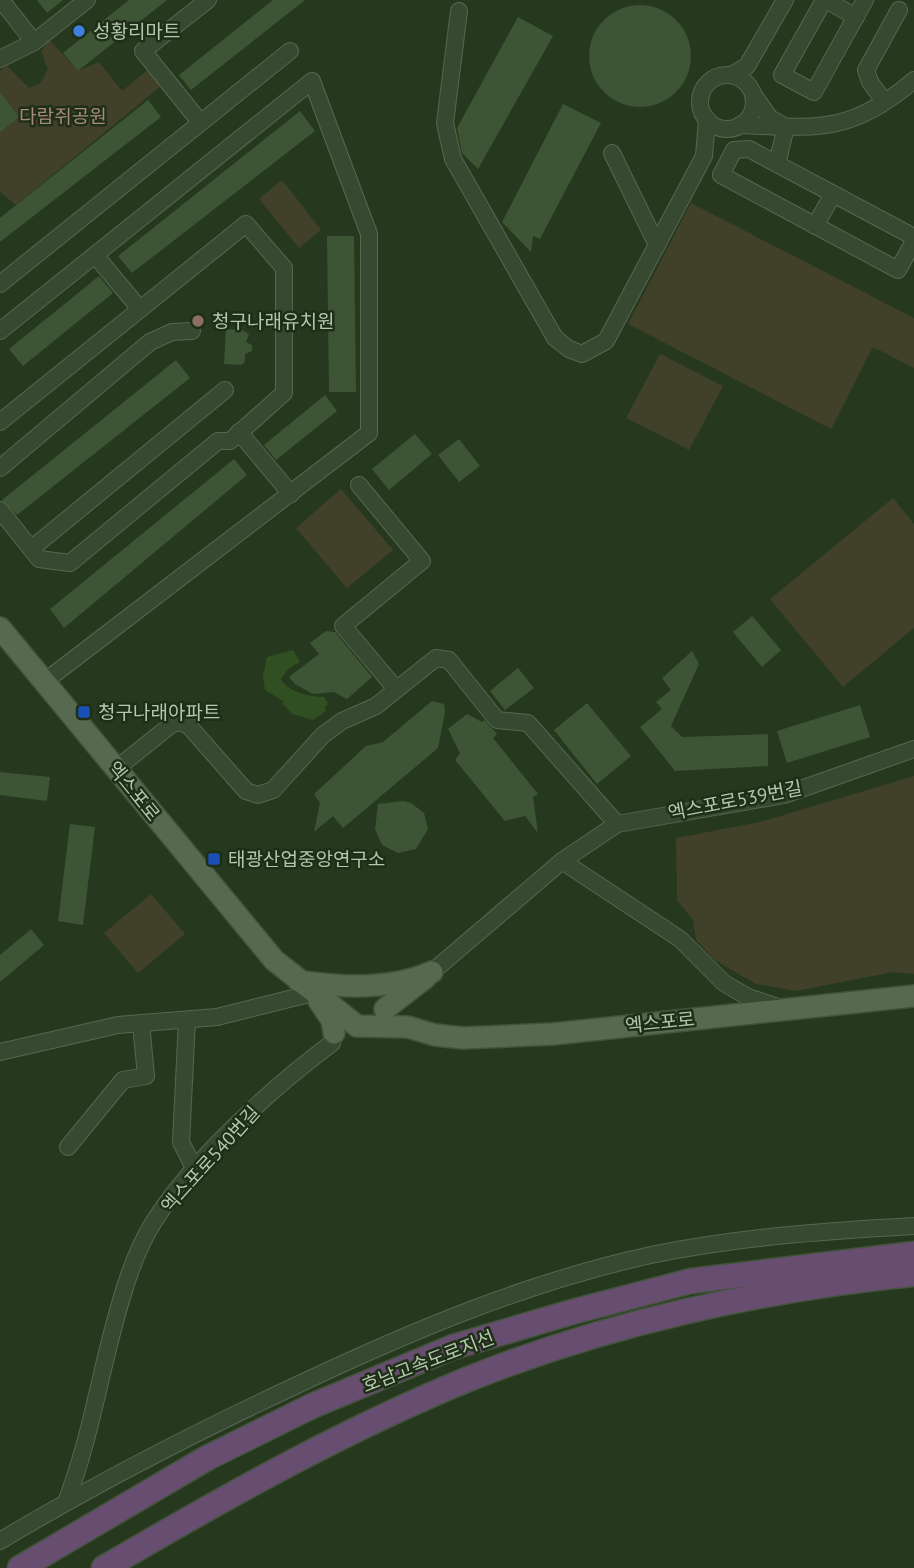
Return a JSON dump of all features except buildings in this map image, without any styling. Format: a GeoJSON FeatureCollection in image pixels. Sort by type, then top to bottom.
{"type":"FeatureCollection","features":[{"type":"Feature","properties":{"kind":"highway","name":"호남고속도로지선"},"geometry":{"type":"LineString","coordinates":[[20,1568],[206,1458],[312,1406],[453,1347],[691,1282],[914,1254]]}},
{"type":"Feature","properties":{"kind":"highway","name":"호남고속도로지선"},"geometry":{"type":"LineString","coordinates":[[104,1568],[259,1478],[330,1442],[467,1380],[581,1339],[697,1309],[867,1278],[914,1274]]}},
{"type":"Feature","properties":{"kind":"main road","name":"엑스포로"},"geometry":{"type":"LineString","coordinates":[[0,628],[274,960],[306,987],[357,1022],[405,1025],[435,1035],[463,1038],[553,1034],[914,996]]}},
{"type":"Feature","properties":{"kind":"main road"},"geometry":{"type":"LineString","coordinates":[[306,987],[411,981],[432,972]]}},
{"type":"Feature","properties":{"kind":"main road"},"geometry":{"type":"LineString","coordinates":[[357,1022],[407,994],[432,972]]}},
{"type":"Feature","properties":{"kind":"main road"},"geometry":{"type":"LineString","coordinates":[[354,985],[344,996],[357,1022]]}},
{"type":"Feature","properties":{"kind":"main road"},"geometry":{"type":"LineString","coordinates":[[354,985],[383,996],[357,1022]]}},
{"type":"Feature","properties":{"kind":"main road"},"geometry":{"type":"LineString","coordinates":[[405,1025],[402,1008],[407,994]]}},
{"type":"Feature","properties":{"kind":"street"},"geometry":{"type":"LineString","coordinates":[[1,0],[34,42]]}},
{"type":"Feature","properties":{"kind":"street"},"geometry":{"type":"LineString","coordinates":[[0,59],[34,42],[88,0]]}},
{"type":"Feature","properties":{"kind":"street"},"geometry":{"type":"LineString","coordinates":[[200,122],[143,51],[208,0]]}},
{"type":"Feature","properties":{"kind":"street"},"geometry":{"type":"LineString","coordinates":[[704,156],[707,119],[700,102],[704,89],[712,80],[731,75],[747,66],[785,0]]}},
{"type":"Feature","properties":{"kind":"street"},"geometry":{"type":"LineString","coordinates":[[856,17],[825,0],[782,75],[814,92],[866,0]]}},
{"type":"Feature","properties":{"kind":"street"},"geometry":{"type":"LineString","coordinates":[[884,101],[870,82],[866,69],[899,10]]}},
{"type":"Feature","properties":{"kind":"street"},"geometry":{"type":"LineString","coordinates":[[459,11],[445,123],[453,159],[555,338],[582,354],[606,341],[704,156],[717,139],[737,127],[752,112],[747,66]]}},
{"type":"Feature","properties":{"kind":"street"},"geometry":{"type":"LineString","coordinates":[[0,284],[290,51]]}},
{"type":"Feature","properties":{"kind":"street"},"geometry":{"type":"LineString","coordinates":[[731,75],[750,89],[770,118],[786,127]]}},
{"type":"Feature","properties":{"kind":"street"},"geometry":{"type":"LineString","coordinates":[[707,119],[723,129],[839,125],[884,101],[914,80]]}},
{"type":"Feature","properties":{"kind":"street"},"geometry":{"type":"LineString","coordinates":[[0,331],[312,81],[369,233],[369,433],[44,682]]}},
{"type":"Feature","properties":{"kind":"street"},"geometry":{"type":"LineString","coordinates":[[777,164],[786,127]]}},
{"type":"Feature","properties":{"kind":"street"},"geometry":{"type":"LineString","coordinates":[[742,148],[833,194],[914,239],[898,270],[721,175],[734,150],[742,148]]}},
{"type":"Feature","properties":{"kind":"street"},"geometry":{"type":"LineString","coordinates":[[612,153],[657,245]]}},
{"type":"Feature","properties":{"kind":"street"},"geometry":{"type":"LineString","coordinates":[[815,226],[833,194]]}},
{"type":"Feature","properties":{"kind":"street"},"geometry":{"type":"LineString","coordinates":[[0,422],[246,224],[284,268],[284,393],[230,440],[218,441],[70,563],[39,559],[0,510]]}},
{"type":"Feature","properties":{"kind":"street"},"geometry":{"type":"LineString","coordinates":[[95,255],[140,309]]}},
{"type":"Feature","properties":{"kind":"street"},"geometry":{"type":"LineString","coordinates":[[0,468],[149,342],[172,332],[192,331]]}},
{"type":"Feature","properties":{"kind":"street"},"geometry":{"type":"LineString","coordinates":[[31,549],[225,390]]}},
{"type":"Feature","properties":{"kind":"street"},"geometry":{"type":"LineString","coordinates":[[239,432],[292,494]]}},
{"type":"Feature","properties":{"kind":"street"},"geometry":{"type":"LineString","coordinates":[[359,485],[422,561],[343,626],[396,689]]}},
{"type":"Feature","properties":{"kind":"street"},"geometry":{"type":"LineString","coordinates":[[116,769],[172,724],[181,722],[189,726],[246,791],[258,795],[273,790],[323,735],[376,706],[436,658],[449,660],[497,720],[528,723],[617,824]]}},
{"type":"Feature","properties":{"kind":"street","name":"엑스포로539번길"},"geometry":{"type":"LineString","coordinates":[[432,972],[588,840],[617,824],[784,794],[914,748]]}},
{"type":"Feature","properties":{"kind":"street"},"geometry":{"type":"LineString","coordinates":[[562,861],[680,939],[723,983],[748,997],[781,1008]]}},
{"type":"Feature","properties":{"kind":"street"},"geometry":{"type":"LineString","coordinates":[[0,1052],[66,1035],[141,1023],[217,1017],[306,987]]}},
{"type":"Feature","properties":{"kind":"street"},"geometry":{"type":"LineString","coordinates":[[187,1020],[181,1142],[195,1170]]}},
{"type":"Feature","properties":{"kind":"street","name":"엑스포로540번길"},"geometry":{"type":"LineString","coordinates":[[66,1502],[84,1455],[123,1293],[152,1224],[195,1170],[279,1083],[357,1022]]}},
{"type":"Feature","properties":{"kind":"street"},"geometry":{"type":"LineString","coordinates":[[68,1147],[123,1080],[146,1076],[141,1023]]}},
{"type":"Feature","properties":{"kind":"street"},"geometry":{"type":"LineString","coordinates":[[0,1541],[66,1502],[234,1415],[371,1350],[466,1311],[566,1278],[652,1255],[807,1232],[914,1226]]}},
{"type":"Feature","properties":{"kind":"green space","name":"다람쥐공원"},"geometry":{"type":"Polygon","coordinates":[[[49,39],[78,71],[99,62],[122,91],[148,70],[161,86],[16,205],[0,192],[0,71],[7,66],[29,88],[41,83],[48,69],[41,52],[49,39]]]}},
{"type":"Feature","properties":{"kind":"green space"},"geometry":{"type":"Polygon","coordinates":[[[282,180],[321,230],[299,248],[259,199],[282,180]]]}},
{"type":"Feature","properties":{"kind":"green space"},"geometry":{"type":"Polygon","coordinates":[[[691,203],[914,318],[914,368],[873,347],[831,429],[628,324],[691,203]]]}},
{"type":"Feature","properties":{"kind":"green space"},"geometry":{"type":"Polygon","coordinates":[[[660,354],[723,386],[689,450],[626,418],[660,354]]]}},
{"type":"Feature","properties":{"kind":"green space"},"geometry":{"type":"Polygon","coordinates":[[[341,489],[393,550],[347,588],[296,528],[341,489]]]}},
{"type":"Feature","properties":{"kind":"green space"},"geometry":{"type":"Polygon","coordinates":[[[893,498],[914,524],[914,628],[843,687],[770,599],[893,498]]]}},
{"type":"Feature","properties":{"kind":"green space"},"geometry":{"type":"Polygon","coordinates":[[[914,776],[914,974],[893,972],[796,991],[756,984],[716,961],[696,940],[693,920],[677,900],[676,838],[760,822],[914,776]]]}},
{"type":"Feature","properties":{"kind":"green space"},"geometry":{"type":"Polygon","coordinates":[[[151,894],[185,934],[138,973],[104,933],[151,894]]]}},
{"type":"Feature","properties":{"kind":"shaded area"},"geometry":{"type":"Polygon","coordinates":[[[293,650],[300,662],[288,669],[281,679],[294,690],[306,695],[324,697],[328,704],[326,711],[313,720],[292,714],[282,703],[285,702],[265,690],[263,677],[267,657],[293,650]]]}},
{"type":"Feature","properties":{"kind":"place","name":"성황리마트"},"geometry":{"type":"Point","coordinates":[79,31]}},
{"type":"Feature","properties":{"kind":"place","name":"청구나래유치원"},"geometry":{"type":"Point","coordinates":[198,321]}},
{"type":"Feature","properties":{"kind":"place","name":"청구나래아파트"},"geometry":{"type":"Point","coordinates":[84,712]}},
{"type":"Feature","properties":{"kind":"place","name":"태광산업중앙연구소"},"geometry":{"type":"Point","coordinates":[214,859]}}]}
